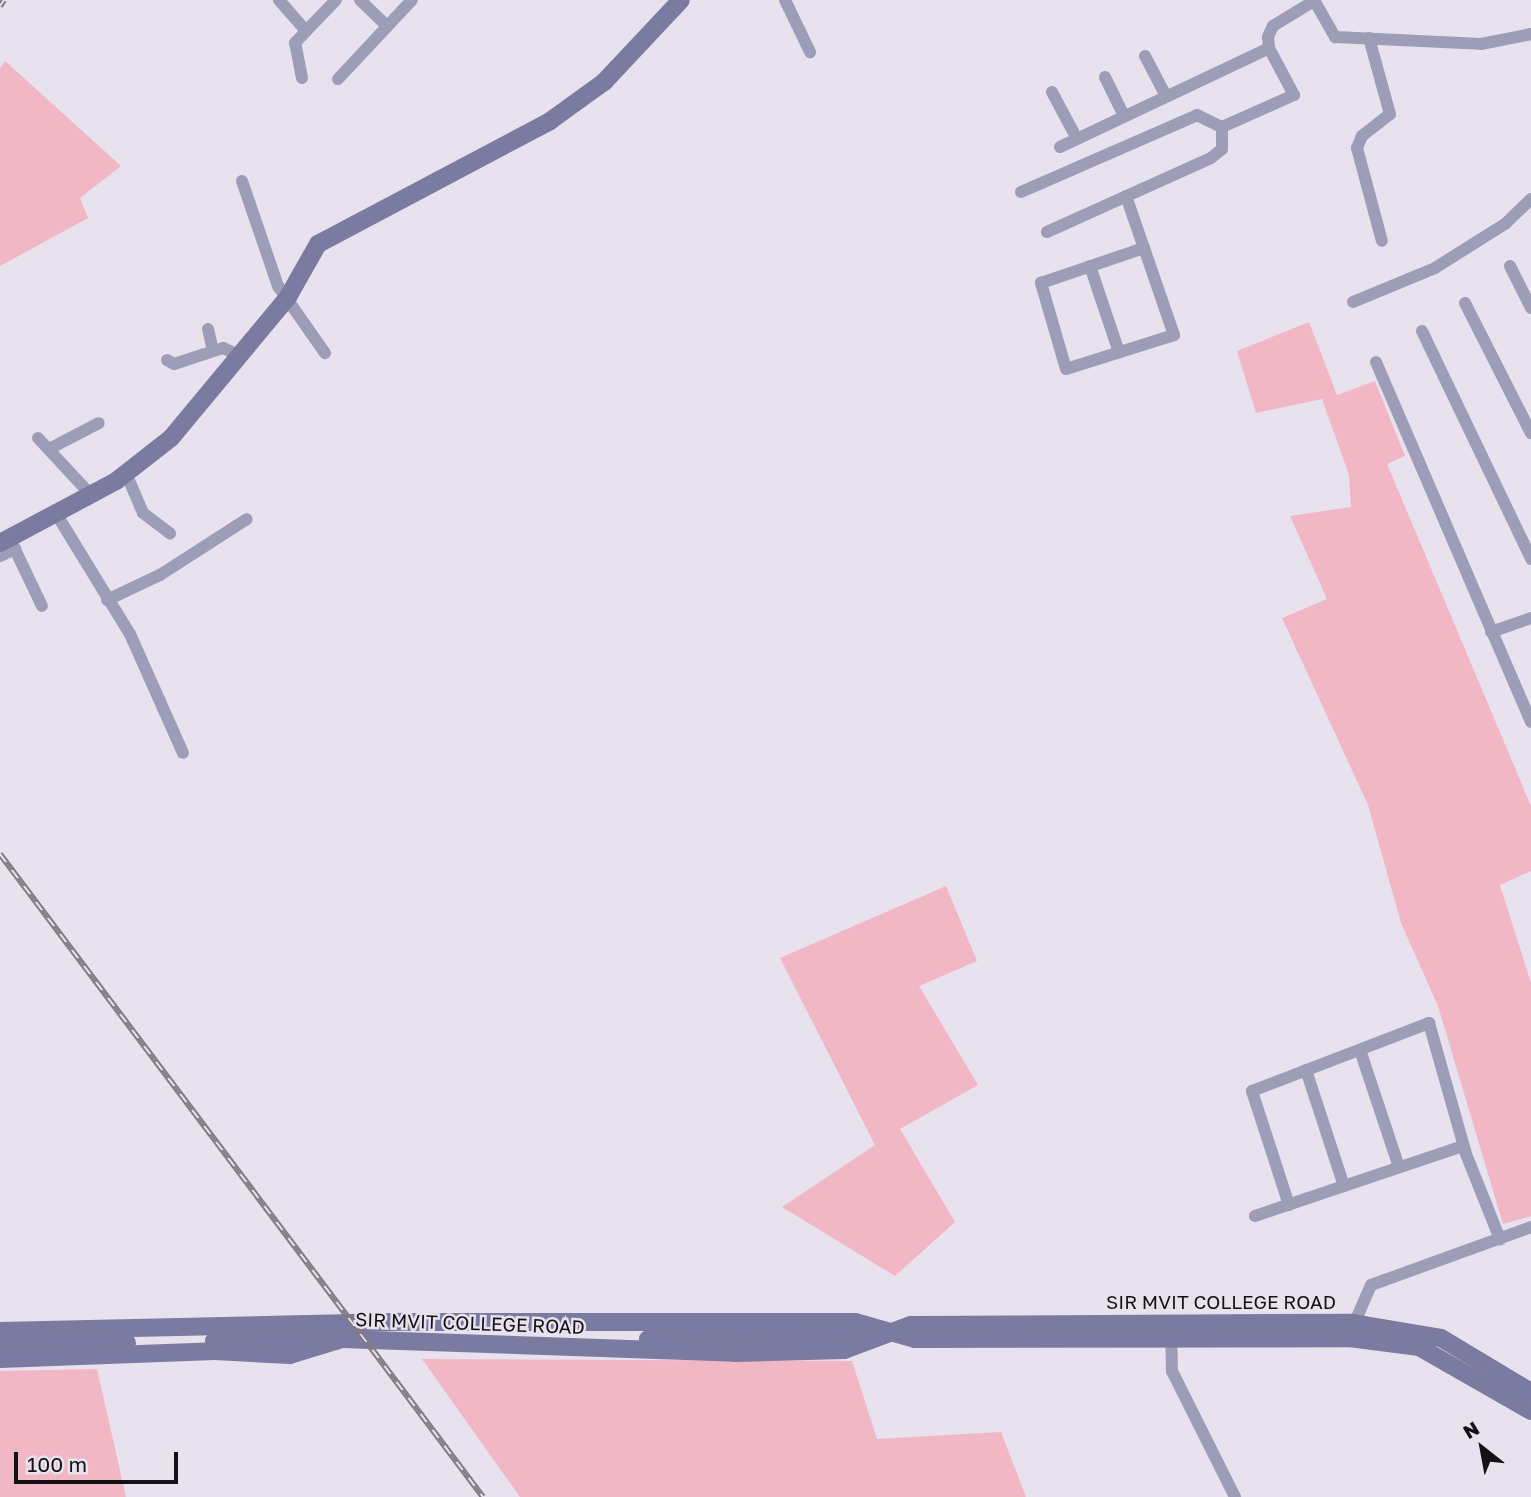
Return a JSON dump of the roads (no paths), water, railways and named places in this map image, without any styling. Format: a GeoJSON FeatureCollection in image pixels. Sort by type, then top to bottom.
{"type":"FeatureCollection","features":[{"type":"Feature","properties":{"kind":"main road"},"geometry":{"type":"LineString","coordinates":[[9,544],[126,473],[171,438],[288,296],[318,244],[550,121],[604,82],[681,0]]}},
{"type":"Feature","properties":{"kind":"main road","name":"SIR MVIT COLLEGE ROAD"},"geometry":{"type":"LineString","coordinates":[[8,1338],[404,1322],[607,1332],[855,1322],[915,1339],[1171,1330],[1351,1331],[1441,1338],[1531,1392]]}},
{"type":"Feature","properties":{"kind":"main road","name":"SIR MVIT COLLEGE ROAD"},"geometry":{"type":"LineString","coordinates":[[1351,1331],[1419,1348],[1531,1411]]}},
{"type":"Feature","properties":{"kind":"main road","name":"SIR MVIT COLLEGE ROAD"},"geometry":{"type":"LineString","coordinates":[[0,1359],[215,1351],[290,1355],[342,1339],[735,1353],[844,1350],[897,1334]]}},
{"type":"Feature","properties":{"kind":"street"},"geometry":{"type":"LineString","coordinates":[[279,0],[306,32]]}},
{"type":"Feature","properties":{"kind":"street"},"geometry":{"type":"LineString","coordinates":[[302,78],[295,43],[336,0]]}},
{"type":"Feature","properties":{"kind":"street"},"geometry":{"type":"LineString","coordinates":[[360,0],[387,26]]}},
{"type":"Feature","properties":{"kind":"street"},"geometry":{"type":"LineString","coordinates":[[338,79],[412,0]]}},
{"type":"Feature","properties":{"kind":"street"},"geometry":{"type":"LineString","coordinates":[[785,0],[810,52]]}},
{"type":"Feature","properties":{"kind":"street"},"geometry":{"type":"LineString","coordinates":[[1021,192],[1197,115],[1222,127],[1294,95],[1269,48],[1273,26],[1314,1],[1335,37],[1481,44],[1531,34]]}},
{"type":"Feature","properties":{"kind":"street"},"geometry":{"type":"LineString","coordinates":[[1369,38],[1390,114],[1362,136],[1357,148],[1382,241]]}},
{"type":"Feature","properties":{"kind":"street"},"geometry":{"type":"LineString","coordinates":[[1060,147],[1269,48]]}},
{"type":"Feature","properties":{"kind":"street"},"geometry":{"type":"LineString","coordinates":[[1145,56],[1166,96]]}},
{"type":"Feature","properties":{"kind":"street"},"geometry":{"type":"LineString","coordinates":[[1105,77],[1124,116]]}},
{"type":"Feature","properties":{"kind":"street"},"geometry":{"type":"LineString","coordinates":[[1052,92],[1077,139]]}},
{"type":"Feature","properties":{"kind":"street"},"geometry":{"type":"LineString","coordinates":[[1047,232],[1211,158],[1222,149],[1222,127]]}},
{"type":"Feature","properties":{"kind":"street"},"geometry":{"type":"LineString","coordinates":[[242,181],[273,273],[324,353]]}},
{"type":"Feature","properties":{"kind":"street"},"geometry":{"type":"LineString","coordinates":[[1126,196],[1144,248],[1174,335],[1066,369],[1041,283],[1144,248]]}},
{"type":"Feature","properties":{"kind":"street"},"geometry":{"type":"LineString","coordinates":[[1353,302],[1435,268],[1505,224],[1531,199]]}},
{"type":"Feature","properties":{"kind":"street"},"geometry":{"type":"LineString","coordinates":[[1090,266],[1119,352]]}},
{"type":"Feature","properties":{"kind":"street"},"geometry":{"type":"LineString","coordinates":[[1510,266],[1531,308]]}},
{"type":"Feature","properties":{"kind":"street"},"geometry":{"type":"LineString","coordinates":[[1465,303],[1530,426]]}},
{"type":"Feature","properties":{"kind":"street"},"geometry":{"type":"LineString","coordinates":[[208,329],[213,349]]}},
{"type":"Feature","properties":{"kind":"street"},"geometry":{"type":"LineString","coordinates":[[1422,331],[1531,559]]}},
{"type":"Feature","properties":{"kind":"street"},"geometry":{"type":"LineString","coordinates":[[167,360],[185,362],[213,349],[239,355]]}},
{"type":"Feature","properties":{"kind":"street"},"geometry":{"type":"LineString","coordinates":[[1376,362],[1531,722]]}},
{"type":"Feature","properties":{"kind":"street"},"geometry":{"type":"LineString","coordinates":[[49,449],[99,423]]}},
{"type":"Feature","properties":{"kind":"street"},"geometry":{"type":"LineString","coordinates":[[38,438],[91,495]]}},
{"type":"Feature","properties":{"kind":"street"},"geometry":{"type":"LineString","coordinates":[[126,473],[143,513],[170,533]]}},
{"type":"Feature","properties":{"kind":"street"},"geometry":{"type":"LineString","coordinates":[[57,515],[130,635],[183,753]]}},
{"type":"Feature","properties":{"kind":"street"},"geometry":{"type":"LineString","coordinates":[[107,600],[160,575],[247,519]]}},
{"type":"Feature","properties":{"kind":"street"},"geometry":{"type":"LineString","coordinates":[[0,555],[9,544],[42,606]]}},
{"type":"Feature","properties":{"kind":"street"},"geometry":{"type":"LineString","coordinates":[[1491,632],[1531,618]]}},
{"type":"Feature","properties":{"kind":"street"},"geometry":{"type":"LineString","coordinates":[[1289,1205],[1252,1091],[1429,1023],[1463,1146],[1500,1239]]}},
{"type":"Feature","properties":{"kind":"street"},"geometry":{"type":"LineString","coordinates":[[1360,1049],[1399,1167]]}},
{"type":"Feature","properties":{"kind":"street"},"geometry":{"type":"LineString","coordinates":[[1306,1070],[1344,1186]]}},
{"type":"Feature","properties":{"kind":"street"},"geometry":{"type":"LineString","coordinates":[[1255,1216],[1463,1146]]}},
{"type":"Feature","properties":{"kind":"street"},"geometry":{"type":"LineString","coordinates":[[1351,1331],[1371,1285],[1531,1227]]}},
{"type":"Feature","properties":{"kind":"street"},"geometry":{"type":"LineString","coordinates":[[1171,1330],[1172,1371],[1235,1497]]}},
{"type":"Feature","properties":{"kind":"railway"},"geometry":{"type":"LineString","coordinates":[[0,6],[4,0]]}},
{"type":"Feature","properties":{"kind":"railway"},"geometry":{"type":"LineString","coordinates":[[0,854],[483,1497]]}}]}
